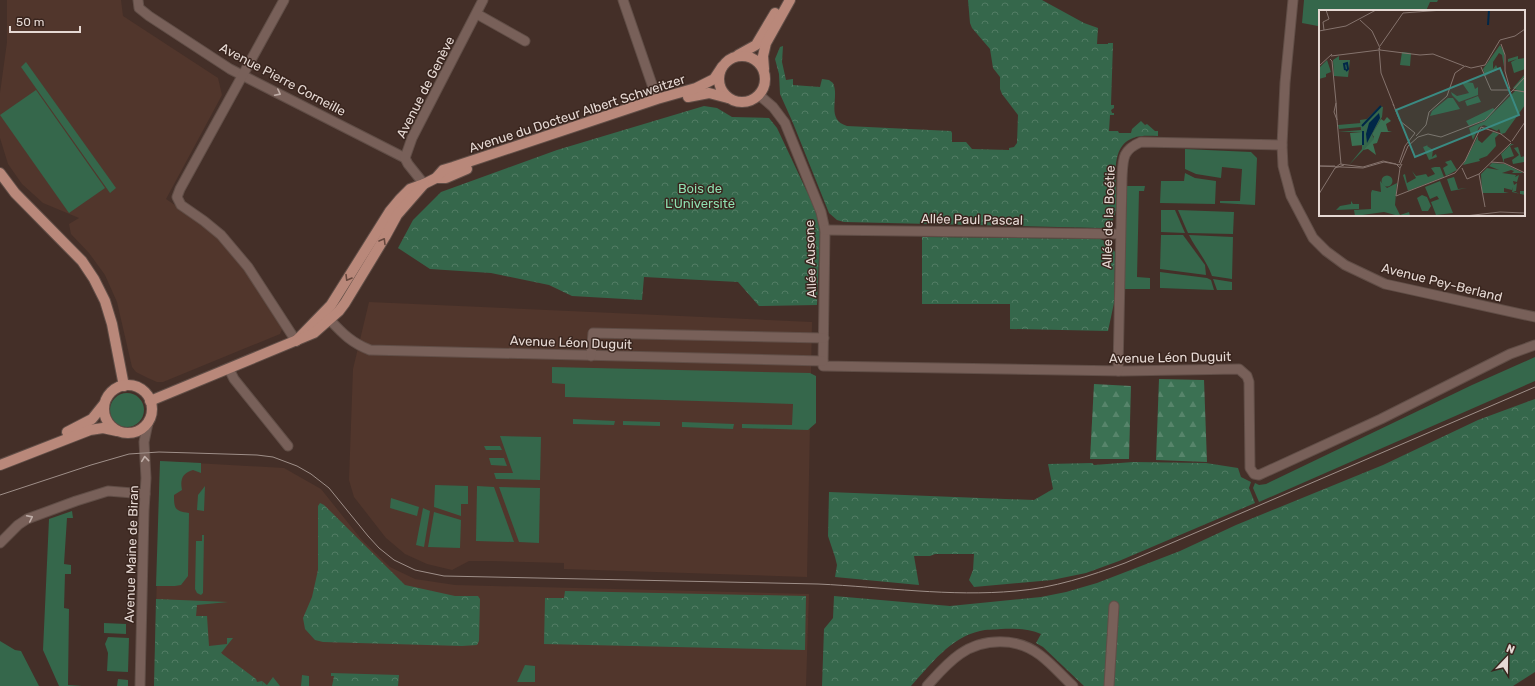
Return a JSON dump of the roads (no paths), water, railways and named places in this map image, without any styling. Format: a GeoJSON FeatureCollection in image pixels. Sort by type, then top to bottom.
{"type":"FeatureCollection","features":[{"type":"Feature","properties":{"kind":"main road"},"geometry":{"type":"LineString","coordinates":[[782,0],[756,45],[726,62],[722,67],[719,80],[723,93],[728,98],[734,101],[748,102],[759,95],[766,83],[763,56],[766,44],[790,0]]}},
{"type":"Feature","properties":{"kind":"main road"},"geometry":{"type":"LineString","coordinates":[[737,56],[745,55],[753,58],[759,62],[764,69]]}},
{"type":"Feature","properties":{"kind":"main road","name":"Avenue du Docteur Albert Schweitzer"},"geometry":{"type":"LineString","coordinates":[[296,341],[331,305],[390,211],[410,189],[436,178],[443,170],[657,99],[696,88],[714,79],[722,67]]}},
{"type":"Feature","properties":{"kind":"main road","name":"Avenue du Docteur Albert Schweitzer"},"geometry":{"type":"LineString","coordinates":[[436,178],[446,178],[548,141],[667,102],[698,94],[709,93],[728,98]]}},
{"type":"Feature","properties":{"kind":"main road"},"geometry":{"type":"LineString","coordinates":[[0,173],[15,192],[82,261],[94,279],[112,324],[124,386]]}},
{"type":"Feature","properties":{"kind":"main road","name":"Avenue du Docteur Albert Schweitzer"},"geometry":{"type":"LineString","coordinates":[[150,401],[314,333],[330,320],[345,303],[397,215],[424,184]]}},
{"type":"Feature","properties":{"kind":"main road"},"geometry":{"type":"LineString","coordinates":[[0,459],[86,423],[96,416],[111,392],[117,388],[124,386],[137,387],[143,390],[150,401],[152,409],[151,416],[148,423],[137,432],[123,433],[103,428],[90,430],[0,465]]}},
{"type":"Feature","properties":{"kind":"main road"},"geometry":{"type":"LineString","coordinates":[[104,404],[106,420],[110,426],[117,431]]}},
{"type":"Feature","properties":{"kind":"street","name":"Avenue Pierre Corneille"},"geometry":{"type":"LineString","coordinates":[[138,0],[139,8],[149,16],[230,69],[405,158]]}},
{"type":"Feature","properties":{"kind":"street"},"geometry":{"type":"LineString","coordinates":[[284,0],[177,197],[181,205],[221,235],[248,267],[296,341]]}},
{"type":"Feature","properties":{"kind":"street","name":"Avenue de Genève"},"geometry":{"type":"LineString","coordinates":[[424,184],[405,158],[412,138],[483,0]]}},
{"type":"Feature","properties":{"kind":"street"},"geometry":{"type":"LineString","coordinates":[[623,0],[657,99]]}},
{"type":"Feature","properties":{"kind":"street","name":"Avenue Pey-Berland"},"geometry":{"type":"LineString","coordinates":[[1293,0],[1285,83],[1282,144],[1283,166],[1290,196],[1313,238],[1326,251],[1345,265],[1386,284],[1535,317]]}},
{"type":"Feature","properties":{"kind":"street"},"geometry":{"type":"LineString","coordinates":[[477,14],[525,41]]}},
{"type":"Feature","properties":{"kind":"street","name":"Allée Ausone"},"geometry":{"type":"LineString","coordinates":[[759,95],[773,107],[785,123],[821,212],[825,230],[823,364]]}},
{"type":"Feature","properties":{"kind":"street","name":"Allée de la Boétie"},"geometry":{"type":"LineString","coordinates":[[1118,371],[1120,234],[1124,158],[1131,147],[1142,142],[1282,144]]}},
{"type":"Feature","properties":{"kind":"street","name":"Allée Paul Pascal"},"geometry":{"type":"LineString","coordinates":[[825,230],[1120,234]]}},
{"type":"Feature","properties":{"kind":"street","name":"Avenue Léon Duguit"},"geometry":{"type":"LineString","coordinates":[[330,320],[355,344],[370,350],[823,364],[1118,371],[1235,368],[1244,372],[1248,376],[1250,468],[1254,474],[1259,475],[1381,419],[1510,354],[1535,345]]}},
{"type":"Feature","properties":{"kind":"street"},"geometry":{"type":"LineString","coordinates":[[591,356],[593,333],[824,338]]}},
{"type":"Feature","properties":{"kind":"street"},"geometry":{"type":"LineString","coordinates":[[228,369],[234,379],[288,446]]}},
{"type":"Feature","properties":{"kind":"street","name":"Avenue Maine de Biran"},"geometry":{"type":"LineString","coordinates":[[140,686],[146,478],[144,442],[148,423]]}},
{"type":"Feature","properties":{"kind":"street"},"geometry":{"type":"LineString","coordinates":[[0,543],[18,525],[27,519],[76,501],[108,491],[145,494]]}},
{"type":"Feature","properties":{"kind":"street"},"geometry":{"type":"LineString","coordinates":[[1109,686],[1114,606]]}},
{"type":"Feature","properties":{"kind":"street"},"geometry":{"type":"LineString","coordinates":[[927,686],[958,655],[976,646],[995,642],[1014,643],[1032,650],[1040,655],[1073,686]]}},
{"type":"Feature","properties":{"kind":"tram line"},"geometry":{"type":"LineString","coordinates":[[0,495],[129,454],[159,452],[257,455],[273,457],[297,466],[311,474],[329,488],[368,536],[379,548],[394,560],[415,570],[444,576],[818,584],[917,591],[991,593],[1044,587],[1071,581],[1125,563],[1535,387]]}},
{"type":"Feature","properties":{"kind":"park label","name":"Bois de L'Université"},"geometry":{"type":"Point","coordinates":[700,196]}}]}
